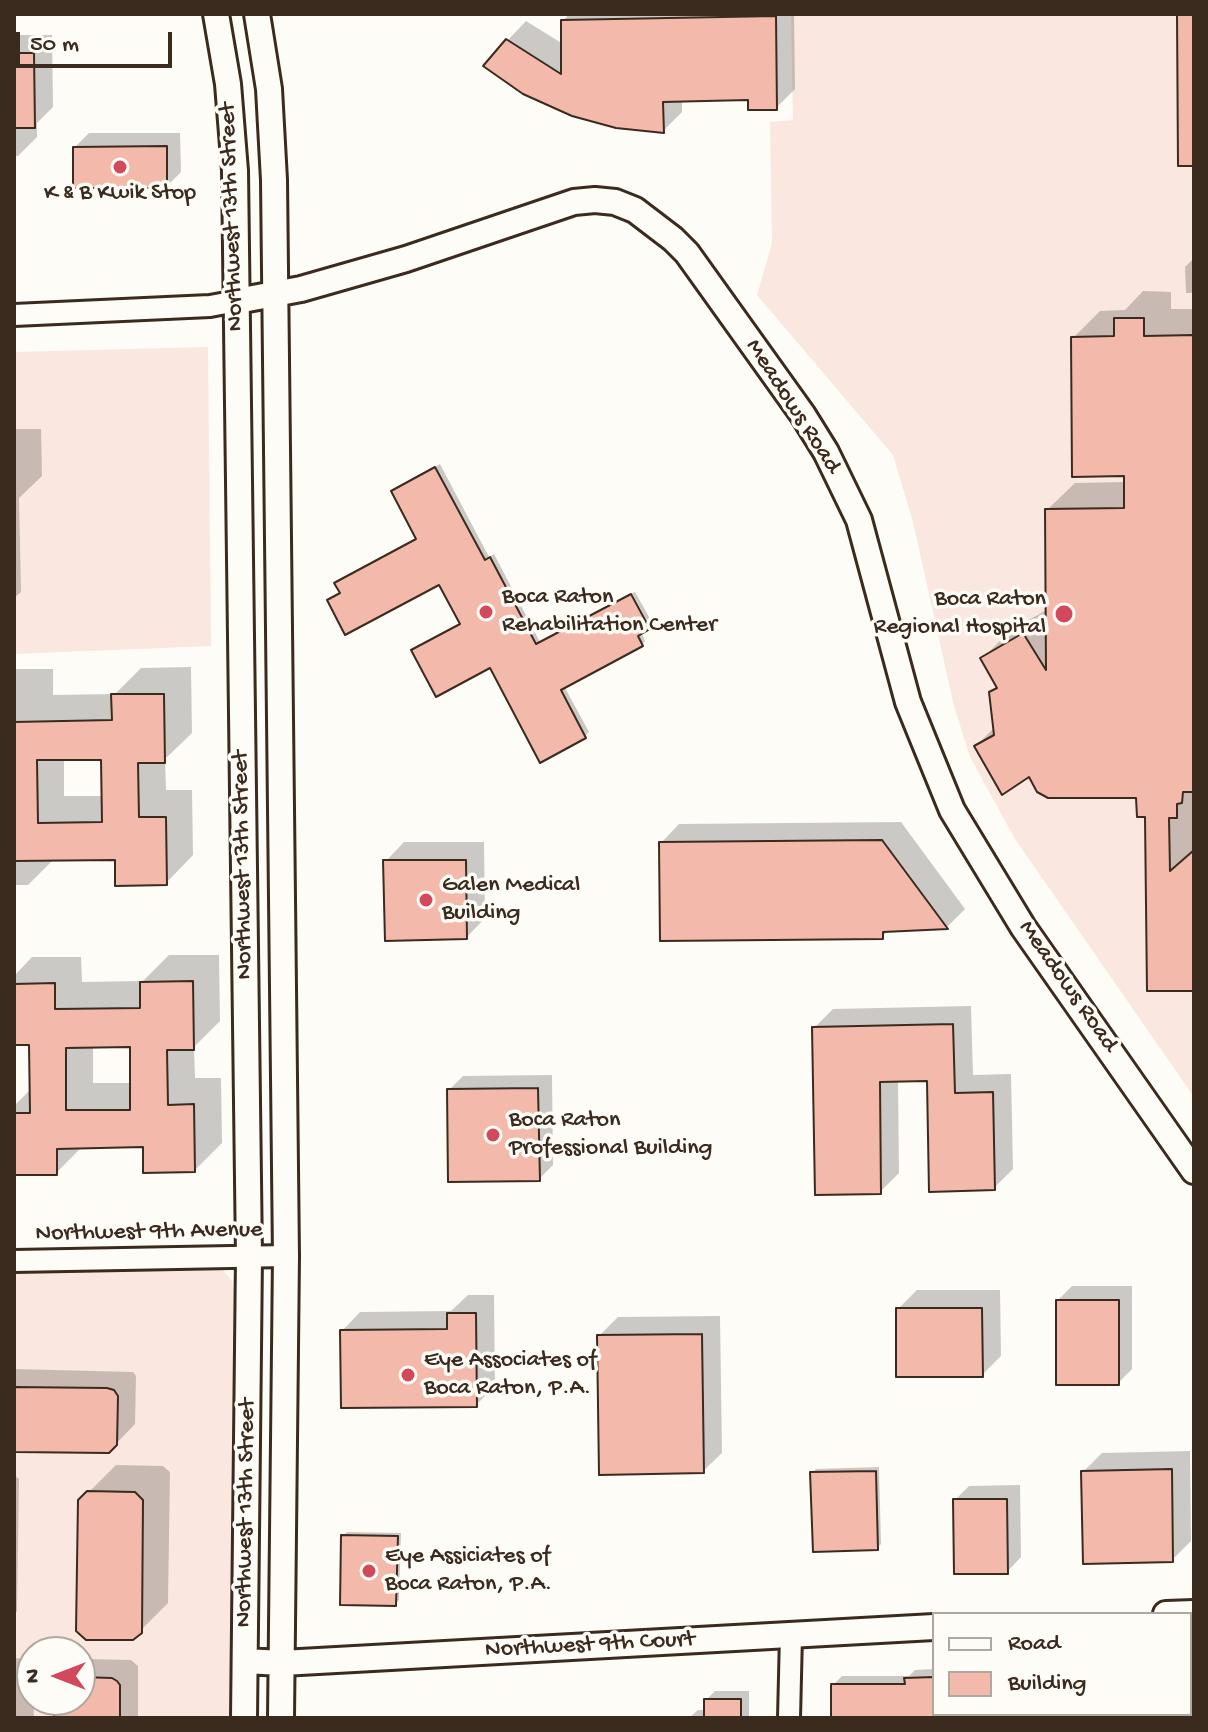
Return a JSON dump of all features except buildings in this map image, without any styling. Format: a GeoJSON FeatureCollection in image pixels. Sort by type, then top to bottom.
{"type":"FeatureCollection","features":[{"type":"Feature","properties":{"kind":"street","name":"Northwest 13th Street"},"geometry":{"type":"LineString","coordinates":[[216,14],[228,84],[235,171],[249,1256],[244,1718]]}},
{"type":"Feature","properties":{"kind":"street","name":"Northwest 13th Street"},"geometry":{"type":"LineString","coordinates":[[257,14],[269,89],[274,180],[286,1256],[281,1718]]}},
{"type":"Feature","properties":{"kind":"street","name":"Meadows Road"},"geometry":{"type":"LineString","coordinates":[[237,301],[406,259],[574,202],[615,202],[635,210],[673,239],[687,253],[796,405],[839,479],[859,520],[908,702],[952,810],[1023,927],[1194,1171]]}},
{"type":"Feature","properties":{"kind":"street"},"geometry":{"type":"LineString","coordinates":[[14,315],[210,306],[237,301]]}},
{"type":"Feature","properties":{"kind":"street","name":"Northwest 9th Avenue"},"geometry":{"type":"LineString","coordinates":[[14,1261],[286,1256]]}},
{"type":"Feature","properties":{"kind":"street","name":"Northwest 9th Court"},"geometry":{"type":"LineString","coordinates":[[245,1661],[282,1663],[932,1627]]}},
{"type":"Feature","properties":{"kind":"street"},"geometry":{"type":"LineString","coordinates":[[789,1718],[791,1635]]}},
{"type":"Feature","properties":{"kind":"shaded area","name":"Boca Raton Regional Hospital"},"geometry":{"type":"Polygon","coordinates":[[[791,14],[1194,14],[1194,1097],[1015,839],[970,757],[954,706],[913,522],[893,455],[757,295],[772,243],[770,122],[793,120],[791,14]]]}},
{"type":"Feature","properties":{"kind":"shaded area"},"geometry":{"type":"Polygon","coordinates":[[[208,347],[211,646],[14,654],[14,352],[208,347]]]}},
{"type":"Feature","properties":{"kind":"shaded area"},"geometry":{"type":"Polygon","coordinates":[[[221,1268],[232,1281],[236,1300],[229,1718],[14,1718],[14,1274],[221,1268]]]}},
{"type":"Feature","properties":{"kind":"place","name":"K & B Kwik Stop"},"geometry":{"type":"Point","coordinates":[120,167]}},
{"type":"Feature","properties":{"kind":"place","name":"Boca Raton Rehabilitation Center"},"geometry":{"type":"Point","coordinates":[486,612]}},
{"type":"Feature","properties":{"kind":"place","name":"Boca Raton Regional Hospital"},"geometry":{"type":"Point","coordinates":[1064,614]}},
{"type":"Feature","properties":{"kind":"place","name":"Galen Medical Building"},"geometry":{"type":"Point","coordinates":[426,900]}},
{"type":"Feature","properties":{"kind":"place","name":"Boca Raton Professional Building"},"geometry":{"type":"Point","coordinates":[493,1135]}},
{"type":"Feature","properties":{"kind":"place","name":"Eye Associates of Boca Raton, P.A."},"geometry":{"type":"Point","coordinates":[408,1375]}},
{"type":"Feature","properties":{"kind":"place","name":"Eye Assiciates of Boca Raton, P.A."},"geometry":{"type":"Point","coordinates":[369,1571]}}]}
